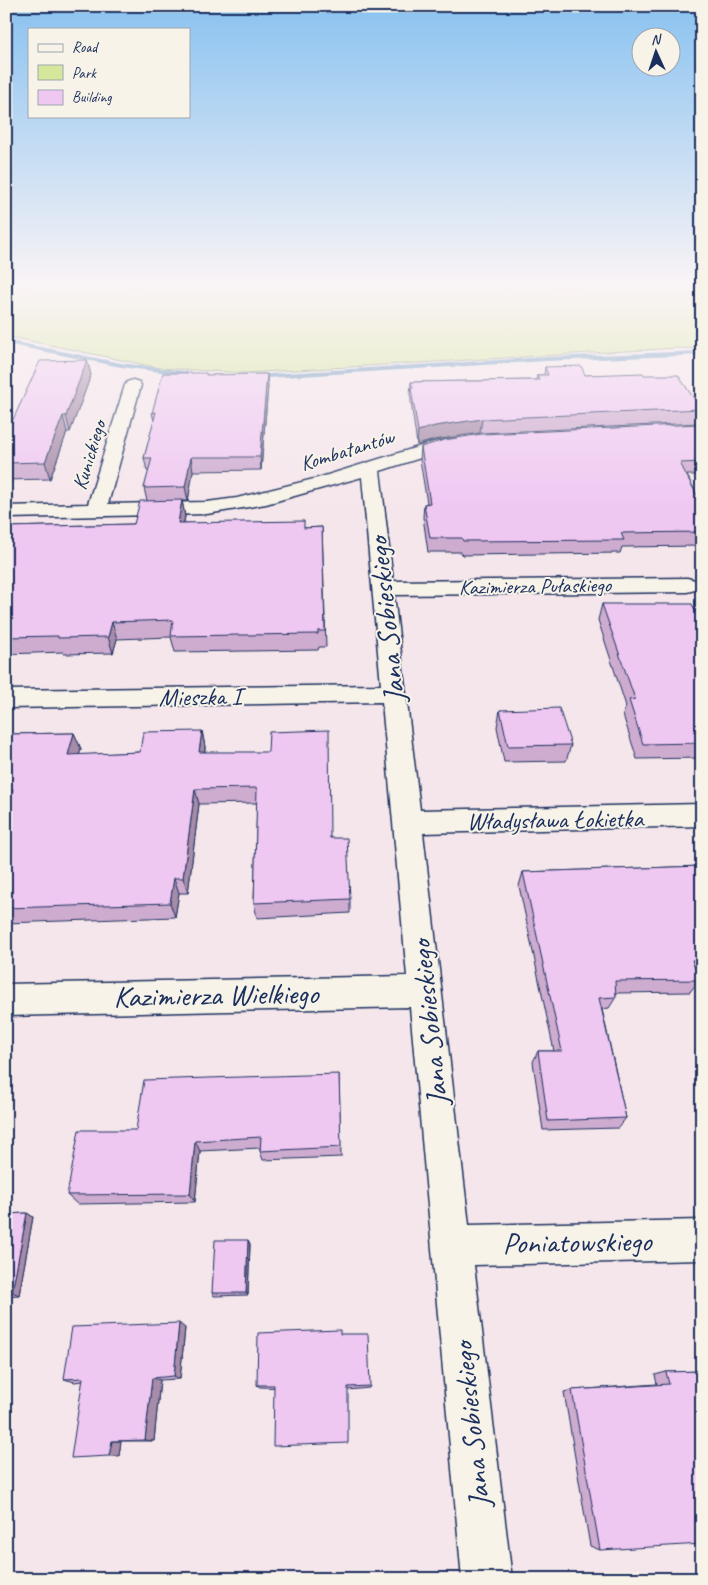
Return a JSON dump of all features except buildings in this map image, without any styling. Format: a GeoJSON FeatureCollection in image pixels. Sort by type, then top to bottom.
{"type":"FeatureCollection","features":[{"type":"Feature","properties":{"kind":"street","name":"Kunickiego"},"geometry":{"type":"LineString","coordinates":[[96,510],[133,385]]}},
{"type":"Feature","properties":{"kind":"street","name":"Kombatantów"},"geometry":{"type":"LineString","coordinates":[[6,512],[207,508],[241,504],[278,495],[440,446],[472,441]]}},
{"type":"Feature","properties":{"kind":"street","name":"Jana Sobieskiego"},"geometry":{"type":"LineString","coordinates":[[370,466],[487,1579]]}},
{"type":"Feature","properties":{"kind":"street","name":"Kazimierza Pułaskiego"},"geometry":{"type":"LineString","coordinates":[[383,588],[687,585]]}},
{"type":"Feature","properties":{"kind":"street","name":"Mieszka I"},"geometry":{"type":"LineString","coordinates":[[6,699],[394,693]]}},
{"type":"Feature","properties":{"kind":"street","name":"Władysława Łokietka"},"geometry":{"type":"LineString","coordinates":[[408,822],[702,815]]}},
{"type":"Feature","properties":{"kind":"street","name":"Kazimierza Wielkiego"},"geometry":{"type":"LineString","coordinates":[[6,1000],[426,991]]}},
{"type":"Feature","properties":{"kind":"street","name":"Poniatowskiego"},"geometry":{"type":"LineString","coordinates":[[452,1244],[702,1240]]}},
{"type":"Feature","properties":{"kind":"green space"},"geometry":{"type":"Polygon","coordinates":[[[126,361],[453,361],[244,373],[160,368],[126,361]]]}},
{"type":"Feature","properties":{"kind":"waterway"},"geometry":{"type":"LineString","coordinates":[[101,361],[191,374]]}},
{"type":"Feature","properties":{"kind":"waterway"},"geometry":{"type":"LineString","coordinates":[[251,377],[515,361]]}}]}
